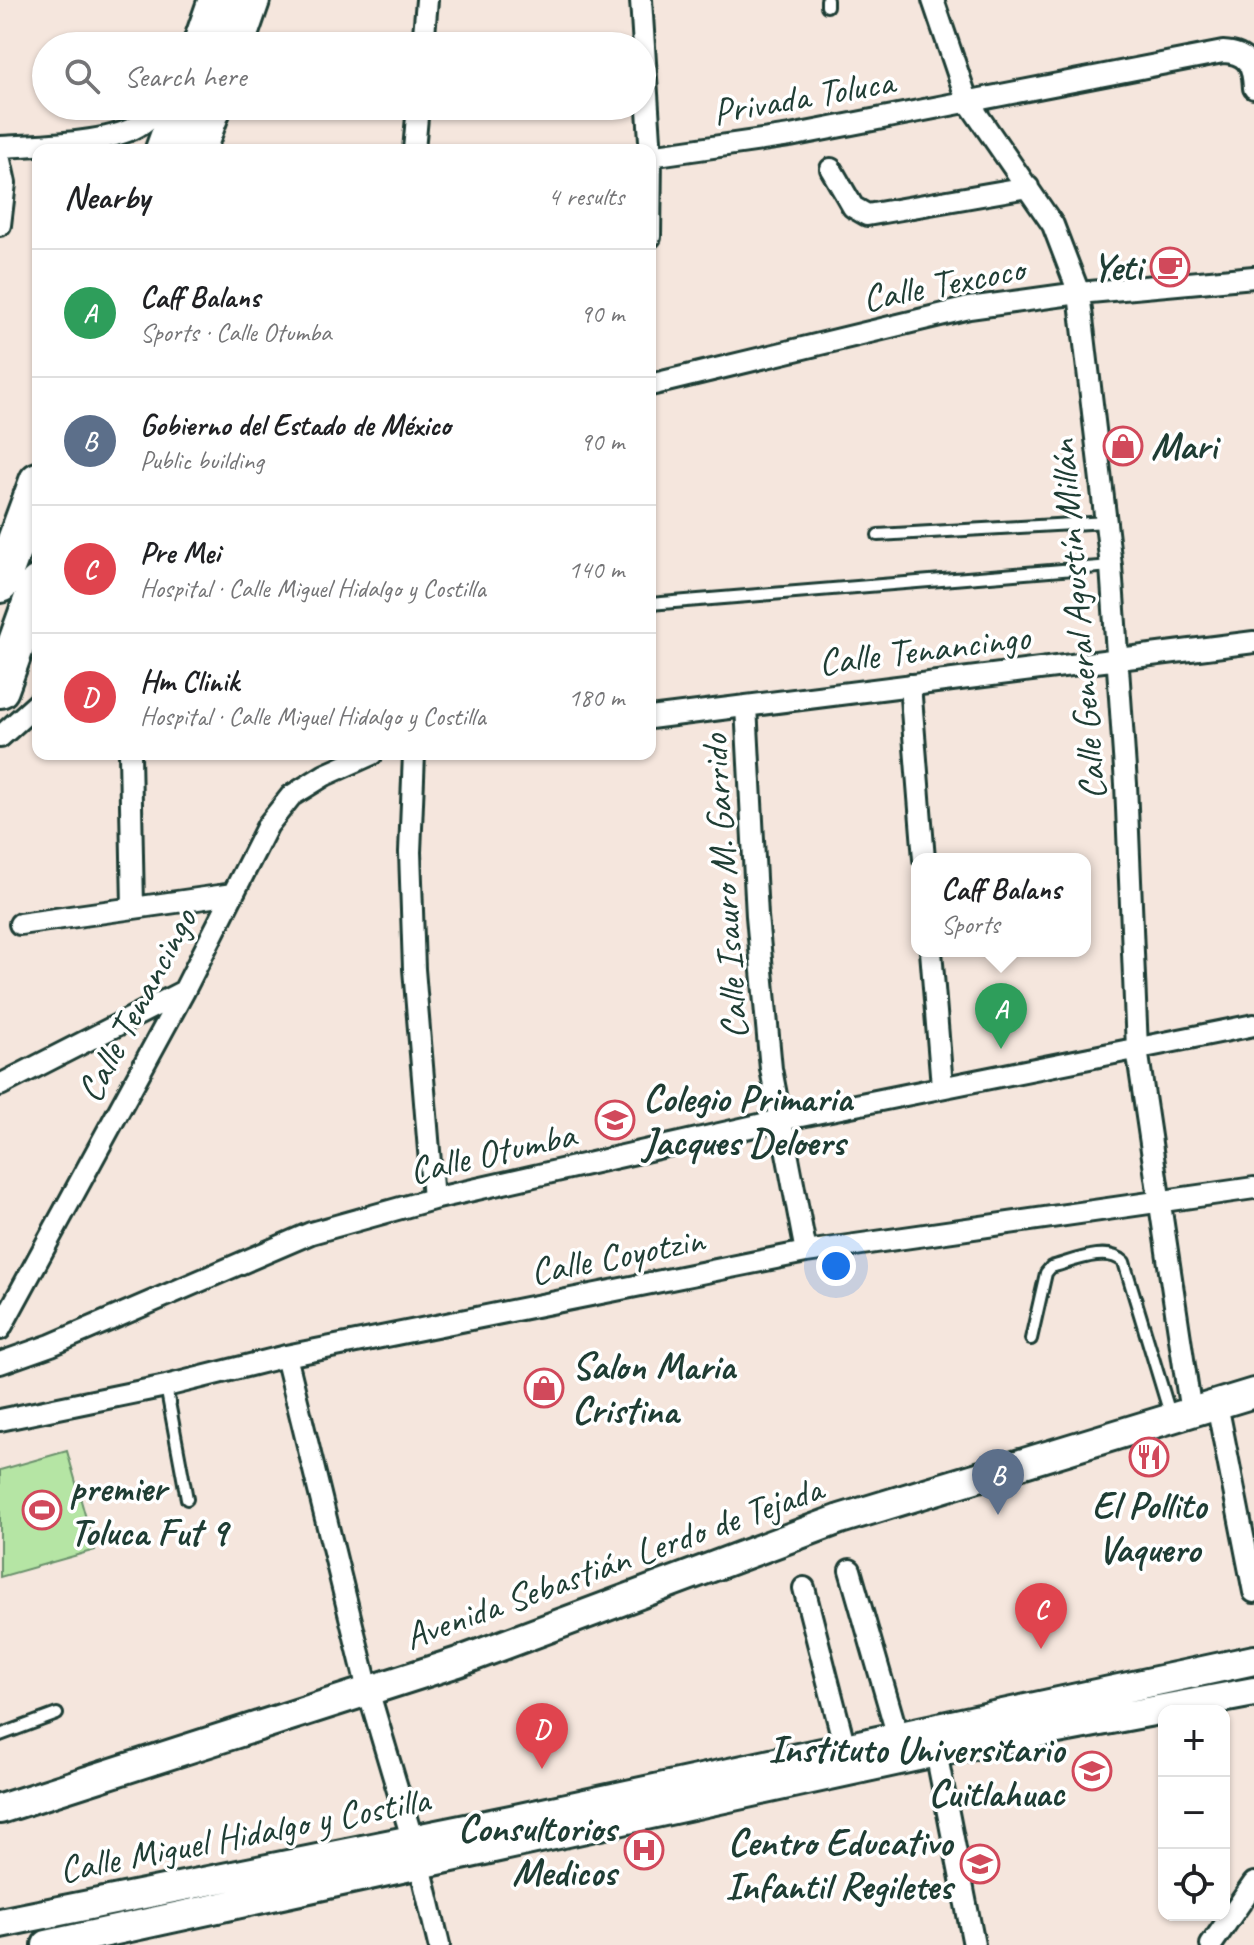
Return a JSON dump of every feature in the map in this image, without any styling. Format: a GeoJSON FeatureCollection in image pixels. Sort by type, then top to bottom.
{"type":"FeatureCollection","features":[{"type":"Feature","properties":{"kind":"highway"},"geometry":{"type":"LineString","coordinates":[[206,32],[217,0]]}},
{"type":"Feature","properties":{"kind":"highway"},"geometry":{"type":"LineString","coordinates":[[240,32],[251,0]]}},
{"type":"Feature","properties":{"kind":"highway"},"geometry":{"type":"LineString","coordinates":[[166,144],[175,120]]}},
{"type":"Feature","properties":{"kind":"highway"},"geometry":{"type":"LineString","coordinates":[[199,144],[208,120]]}},
{"type":"Feature","properties":{"kind":"highway"},"geometry":{"type":"LineString","coordinates":[[0,584],[32,497]]}},
{"type":"Feature","properties":{"kind":"highway"},"geometry":{"type":"LineString","coordinates":[[0,689],[32,601]]}},
{"type":"Feature","properties":{"kind":"main road","name":"Avenida Sebastián Lerdo de Tejada"},"geometry":{"type":"LineString","coordinates":[[1,1804],[458,1662],[840,1519],[1254,1393]]}},
{"type":"Feature","properties":{"kind":"main road","name":"Calle Miguel Hidalgo y Costilla"},"geometry":{"type":"LineString","coordinates":[[47,1945],[416,1852],[511,1820],[1254,1660]]}},
{"type":"Feature","properties":{"kind":"main road","name":"Calle Miguel Hidalgo y Costilla"},"geometry":{"type":"LineString","coordinates":[[0,1923],[416,1852],[1254,1692]]}},
{"type":"Feature","properties":{"kind":"street"},"geometry":{"type":"LineString","coordinates":[[424,32],[427,0]]}},
{"type":"Feature","properties":{"kind":"street"},"geometry":{"type":"LineString","coordinates":[[641,0],[643,32]]}},
{"type":"Feature","properties":{"kind":"street","name":"Calle General Agustín Millán"},"geometry":{"type":"LineString","coordinates":[[933,0],[967,100],[1053,225],[1079,293],[1111,566],[1132,908],[1137,1049],[1158,1203],[1193,1412],[1254,1592]]}},
{"type":"Feature","properties":{"kind":"street","name":"Privada Toluca"},"geometry":{"type":"LineString","coordinates":[[656,155],[790,136],[1223,52],[1241,55],[1249,61],[1254,88]]}},
{"type":"Feature","properties":{"kind":"street"},"geometry":{"type":"LineString","coordinates":[[0,147],[95,138],[125,132],[146,120]]}},
{"type":"Feature","properties":{"kind":"street"},"geometry":{"type":"LineString","coordinates":[[415,144],[417,120]]}},
{"type":"Feature","properties":{"kind":"street"},"geometry":{"type":"LineString","coordinates":[[649,120],[650,144]]}},
{"type":"Feature","properties":{"kind":"street"},"geometry":{"type":"LineString","coordinates":[[0,160],[5,183],[0,225]]}},
{"type":"Feature","properties":{"kind":"street"},"geometry":{"type":"LineString","coordinates":[[831,169],[853,207],[867,215],[1028,187]]}},
{"type":"Feature","properties":{"kind":"street","name":"Calle Texcoco"},"geometry":{"type":"LineString","coordinates":[[656,384],[969,308],[1079,293],[1254,277]]}},
{"type":"Feature","properties":{"kind":"street","name":"Calle Tenancingo"},"geometry":{"type":"LineString","coordinates":[[656,717],[1254,642]]}},
{"type":"Feature","properties":{"kind":"street"},"geometry":{"type":"LineString","coordinates":[[910,685],[924,853]]}},
{"type":"Feature","properties":{"kind":"street","name":"Calle Isauro M. Garrido"},"geometry":{"type":"LineString","coordinates":[[746,706],[757,916],[771,1069],[806,1252]]}},
{"type":"Feature","properties":{"kind":"street"},"geometry":{"type":"LineString","coordinates":[[0,737],[32,708]]}},
{"type":"Feature","properties":{"kind":"street"},"geometry":{"type":"LineString","coordinates":[[130,760],[133,907]]}},
{"type":"Feature","properties":{"kind":"street","name":"Calle Tenancingo"},"geometry":{"type":"LineString","coordinates":[[0,1329],[184,991],[268,825],[291,796],[325,775],[359,760]]}},
{"type":"Feature","properties":{"kind":"street"},"geometry":{"type":"LineString","coordinates":[[414,760],[410,852],[414,969],[433,1199]]}},
{"type":"Feature","properties":{"kind":"street"},"geometry":{"type":"LineString","coordinates":[[20,924],[233,894]]}},
{"type":"Feature","properties":{"kind":"street"},"geometry":{"type":"LineString","coordinates":[[931,957],[942,1086]]}},
{"type":"Feature","properties":{"kind":"street"},"geometry":{"type":"LineString","coordinates":[[0,1085],[184,991]]}},
{"type":"Feature","properties":{"kind":"street","name":"Calle Otumba"},"geometry":{"type":"LineString","coordinates":[[0,1363],[51,1345],[311,1233],[433,1199],[781,1120],[1254,1025]]}},
{"type":"Feature","properties":{"kind":"street","name":"Calle Coyotzin"},"geometry":{"type":"LineString","coordinates":[[0,1420],[166,1386],[286,1356],[806,1252],[1254,1188]]}},
{"type":"Feature","properties":{"kind":"street"},"geometry":{"type":"LineString","coordinates":[[286,1356],[368,1690],[416,1852],[439,1945]]}},
{"type":"Feature","properties":{"kind":"street"},"geometry":{"type":"LineString","coordinates":[[850,1570],[898,1737]]}},
{"type":"Feature","properties":{"kind":"street"},"geometry":{"type":"LineString","coordinates":[[804,1588],[845,1748]]}},
{"type":"Feature","properties":{"kind":"street"},"geometry":{"type":"LineString","coordinates":[[936,1752],[974,1945]]}},
{"type":"Feature","properties":{"kind":"street"},"geometry":{"type":"LineString","coordinates":[[1211,1945],[1254,1883]]}},
{"type":"Feature","properties":{"kind":"lane"},"geometry":{"type":"LineString","coordinates":[[878,535],[1107,522]]}},
{"type":"Feature","properties":{"kind":"lane"},"geometry":{"type":"LineString","coordinates":[[656,604],[1111,566]]}},
{"type":"Feature","properties":{"kind":"lane"},"geometry":{"type":"LineString","coordinates":[[1031,1339],[1046,1273],[1051,1267],[1097,1254],[1118,1256],[1124,1262],[1193,1412]]}},
{"type":"Feature","properties":{"kind":"lane"},"geometry":{"type":"LineString","coordinates":[[166,1386],[187,1499]]}},
{"type":"Feature","properties":{"kind":"lane"},"geometry":{"type":"LineString","coordinates":[[0,1735],[57,1714]]}},
{"type":"Feature","properties":{"kind":"green space","name":"premier Toluca Fut 9"},"geometry":{"type":"Polygon","coordinates":[[[67,1451],[95,1550],[0,1577],[0,1470],[67,1451]]]}},
{"type":"Feature","properties":{"kind":"place","name":"Yeti"},"geometry":{"type":"Point","coordinates":[1170,267]}},
{"type":"Feature","properties":{"kind":"place","name":"Mari"},"geometry":{"type":"Point","coordinates":[1123,446]}},
{"type":"Feature","properties":{"kind":"place","name":"Caff Balans"},"geometry":{"type":"Point","coordinates":[1001,1049]}},
{"type":"Feature","properties":{"kind":"place","name":"Colegio Primaria Jacques Deloers"},"geometry":{"type":"Point","coordinates":[615,1120]}},
{"type":"Feature","properties":{"kind":"place","name":"Salon Maria Cristina"},"geometry":{"type":"Point","coordinates":[544,1388]}},
{"type":"Feature","properties":{"kind":"place","name":"El Pollito Vaquero"},"geometry":{"type":"Point","coordinates":[1149,1457]}},
{"type":"Feature","properties":{"kind":"place","name":"premier Toluca Fut 9"},"geometry":{"type":"Point","coordinates":[42,1510]}},
{"type":"Feature","properties":{"kind":"place","name":"Gobierno del Estado de México"},"geometry":{"type":"Point","coordinates":[998,1515]}},
{"type":"Feature","properties":{"kind":"place","name":"Pre Mei"},"geometry":{"type":"Point","coordinates":[1041,1649]}},
{"type":"Feature","properties":{"kind":"place","name":"Hm Clinik"},"geometry":{"type":"Point","coordinates":[542,1769]}},
{"type":"Feature","properties":{"kind":"place","name":"Instituto Universitario Cuitlahuac"},"geometry":{"type":"Point","coordinates":[1092,1771]}},
{"type":"Feature","properties":{"kind":"place","name":"Consultorios Medicos"},"geometry":{"type":"Point","coordinates":[644,1850]}},
{"type":"Feature","properties":{"kind":"place","name":"Centro Educativo Infantil Regiletes"},"geometry":{"type":"Point","coordinates":[980,1864]}}]}
